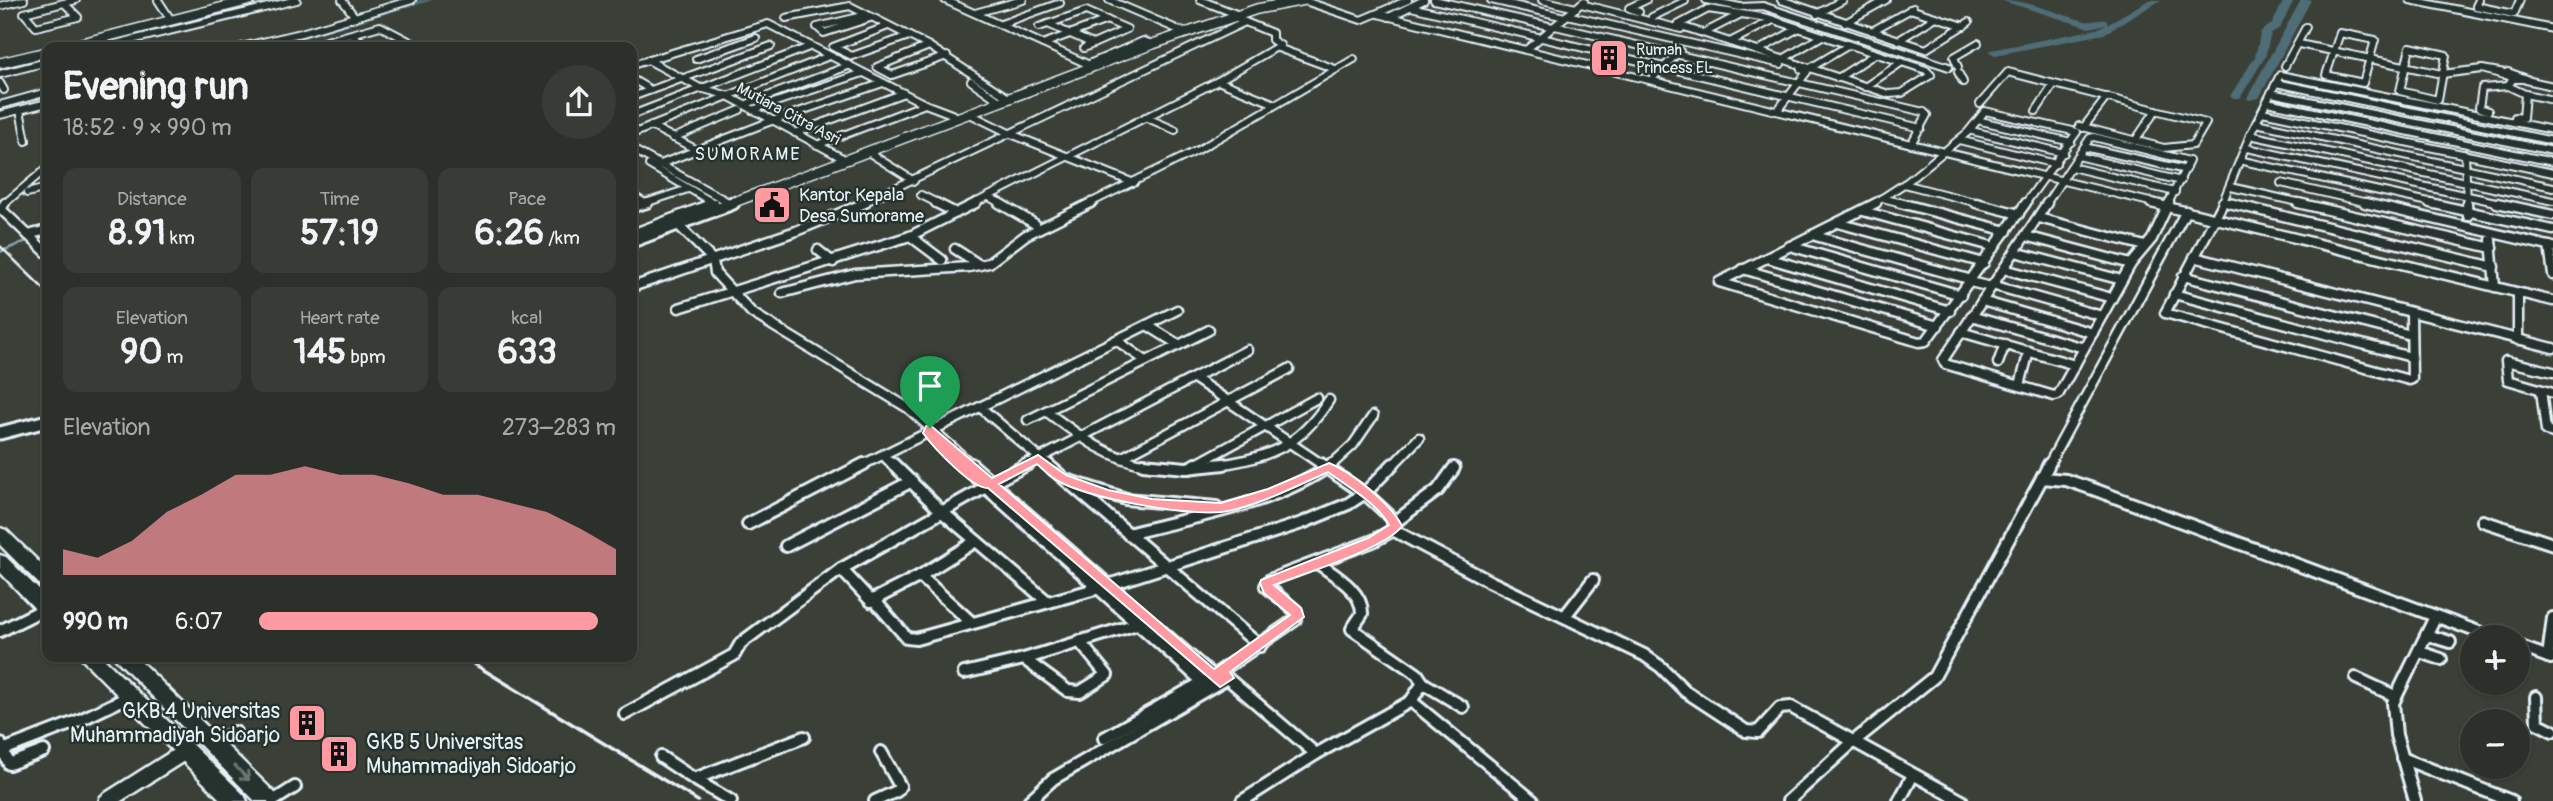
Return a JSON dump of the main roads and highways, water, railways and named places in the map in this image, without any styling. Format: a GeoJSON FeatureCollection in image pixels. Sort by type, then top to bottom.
{"type":"FeatureCollection","features":[{"type":"Feature","properties":{"kind":"highway"},"geometry":{"type":"LineString","coordinates":[[0,534],[42,576]]}},
{"type":"Feature","properties":{"kind":"highway"},"geometry":{"type":"LineString","coordinates":[[0,561],[42,603]]}},
{"type":"Feature","properties":{"kind":"highway"},"geometry":{"type":"LineString","coordinates":[[95,662],[236,801]]}},
{"type":"Feature","properties":{"kind":"highway"},"geometry":{"type":"LineString","coordinates":[[130,662],[271,801]]}},
{"type":"Feature","properties":{"kind":"waterway"},"geometry":{"type":"LineString","coordinates":[[281,42],[428,0]]}},
{"type":"Feature","properties":{"kind":"waterway"},"geometry":{"type":"LineString","coordinates":[[2005,0],[2089,25],[2103,22]]}},
{"type":"Feature","properties":{"kind":"waterway"},"geometry":{"type":"LineString","coordinates":[[1995,52],[2100,32],[2156,0]]}},
{"type":"Feature","properties":{"kind":"waterway"},"geometry":{"type":"LineString","coordinates":[[2236,96],[2260,57],[2266,31],[2276,26],[2289,0]]}},
{"type":"Feature","properties":{"kind":"waterway"},"geometry":{"type":"LineString","coordinates":[[2253,98],[2306,0]]}},
{"type":"Feature","properties":{"kind":"waterway"},"geometry":{"type":"LineString","coordinates":[[0,109],[42,99]]}},
{"type":"Feature","properties":{"kind":"waterway"},"geometry":{"type":"LineString","coordinates":[[0,252],[41,235]]}},
{"type":"Feature","properties":{"kind":"railway"},"geometry":{"type":"LineString","coordinates":[[0,246],[42,287]]}},
{"type":"Feature","properties":{"kind":"railway"},"geometry":{"type":"LineString","coordinates":[[471,662],[698,801]]}},
{"type":"Feature","properties":{"kind":"place","name":"Rumah Princess EL"},"geometry":{"type":"Point","coordinates":[1609,58]}},
{"type":"Feature","properties":{"kind":"place","name":"Kantor Kepala Desa Sumorame"},"geometry":{"type":"Point","coordinates":[772,205]}},
{"type":"Feature","properties":{"kind":"place","name":"GKB 4 Universitas Muhammadiyah Sidoarjo"},"geometry":{"type":"Point","coordinates":[307,723]}},
{"type":"Feature","properties":{"kind":"place","name":"GKB 5 Universitas Muhammadiyah Sidoarjo"},"geometry":{"type":"Point","coordinates":[339,754]}},
{"type":"Feature","properties":{"kind":"district","name":"SUMORAME"},"geometry":{"type":"Point","coordinates":[748,154]}}]}
